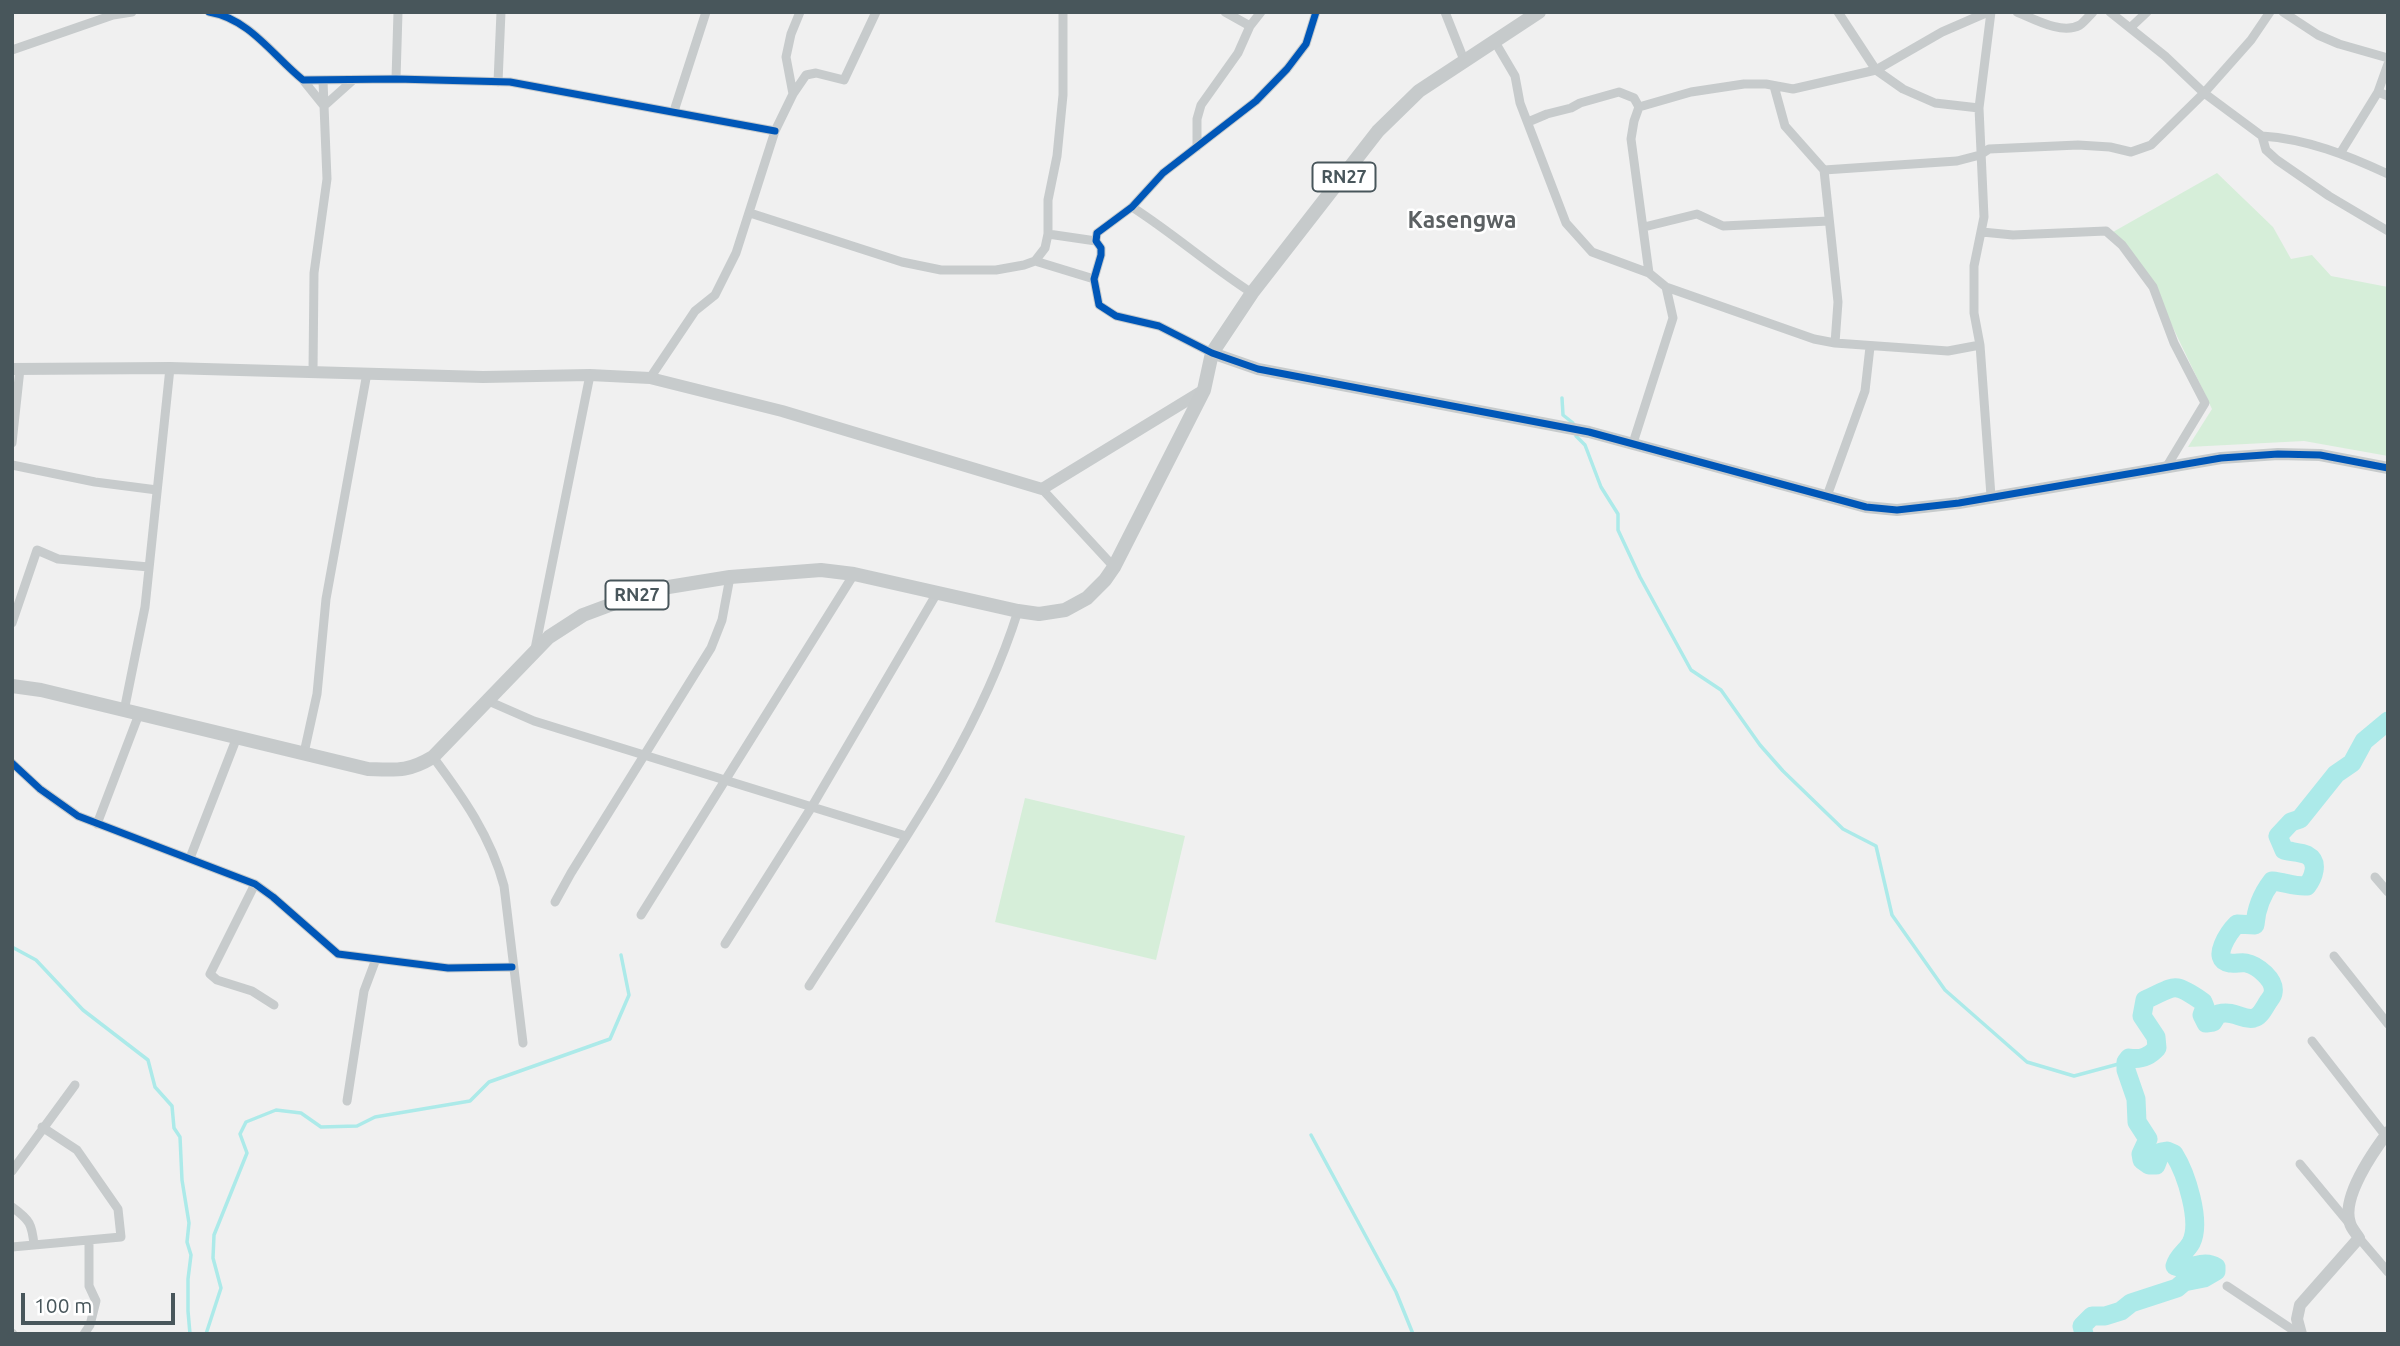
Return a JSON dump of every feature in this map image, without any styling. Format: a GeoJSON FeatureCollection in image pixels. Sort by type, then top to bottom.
{"type":"FeatureCollection","features":[{"type":"Feature","properties":{"kind":"main road","name":"RN27"},"geometry":{"type":"LineString","coordinates":[[12,686],[41,690],[368,769],[402,771],[415,768],[433,757],[549,636],[583,615],[650,590],[730,577],[821,570],[854,574],[1018,611],[1039,614],[1065,610],[1087,598],[1114,567],[1204,390],[1213,354],[1252,293],[1378,131],[1419,91],[1495,42],[1532,14]]}},
{"type":"Feature","properties":{"kind":"street"},"geometry":{"type":"LineString","coordinates":[[12,50],[113,15],[132,12]]}},
{"type":"Feature","properties":{"kind":"street"},"geometry":{"type":"LineString","coordinates":[[209,12],[223,15],[248,29],[303,80],[324,106]]}},
{"type":"Feature","properties":{"kind":"street"},"geometry":{"type":"LineString","coordinates":[[396,79],[398,12]]}},
{"type":"Feature","properties":{"kind":"street"},"geometry":{"type":"LineString","coordinates":[[498,82],[500,12]]}},
{"type":"Feature","properties":{"kind":"street"},"geometry":{"type":"LineString","coordinates":[[674,111],[706,14],[694,12]]}},
{"type":"Feature","properties":{"kind":"street"},"geometry":{"type":"LineString","coordinates":[[793,94],[786,57],[800,12]]}},
{"type":"Feature","properties":{"kind":"street"},"geometry":{"type":"LineString","coordinates":[[650,378],[695,311],[715,295],[736,253],[775,131],[793,94],[806,75],[816,73],[844,80],[876,12]]}},
{"type":"Feature","properties":{"kind":"street"},"geometry":{"type":"LineString","coordinates":[[750,213],[902,261],[941,270],[996,270],[1035,261],[1045,248],[1048,234],[1048,200],[1057,156],[1063,95],[1063,12]]}},
{"type":"Feature","properties":{"kind":"street"},"geometry":{"type":"LineString","coordinates":[[1225,12],[1250,26]]}},
{"type":"Feature","properties":{"kind":"street"},"geometry":{"type":"LineString","coordinates":[[1197,147],[1197,119],[1201,105],[1238,53],[1250,26],[1261,12]]}},
{"type":"Feature","properties":{"kind":"street"},"geometry":{"type":"LineString","coordinates":[[1316,12],[1306,44],[1287,69],[1256,101],[1163,173],[1132,207],[1097,233],[1096,241],[1101,248],[1101,255],[1094,279],[1099,305],[1116,316],[1159,326],[1213,354],[1258,369],[1589,432],[1866,506],[1896,510],[1959,503],[2221,458],[2278,454],[2320,455],[2388,468]]}},
{"type":"Feature","properties":{"kind":"street"},"geometry":{"type":"LineString","coordinates":[[1445,12],[1464,60]]}},
{"type":"Feature","properties":{"kind":"street"},"geometry":{"type":"LineString","coordinates":[[1838,12],[1876,70],[1903,89],[1935,103],[1979,108]]}},
{"type":"Feature","properties":{"kind":"street"},"geometry":{"type":"LineString","coordinates":[[1639,107],[1691,92],[1744,84],[1793,89],[1876,70],[1942,32],[1989,12],[1979,108],[1984,218],[1975,266],[1974,313],[1980,345],[1991,496]]}},
{"type":"Feature","properties":{"kind":"street"},"geometry":{"type":"LineString","coordinates":[[2017,12],[2045,24],[2062,27],[2080,25],[2093,12]]}},
{"type":"Feature","properties":{"kind":"street"},"geometry":{"type":"LineString","coordinates":[[2110,12],[2204,93],[2262,136],[2287,138],[2341,152],[2388,174]]}},
{"type":"Feature","properties":{"kind":"street"},"geometry":{"type":"LineString","coordinates":[[2130,28],[2147,12]]}},
{"type":"Feature","properties":{"kind":"street"},"geometry":{"type":"LineString","coordinates":[[1824,170],[1957,161],[1980,155],[1989,149],[2078,145],[2110,147],[2131,152],[2151,145],[2204,93],[2251,40],[2270,12]]}},
{"type":"Feature","properties":{"kind":"street"},"geometry":{"type":"LineString","coordinates":[[2283,12],[2318,35],[2388,58]]}},
{"type":"Feature","properties":{"kind":"street"},"geometry":{"type":"LineString","coordinates":[[1495,42],[1515,76],[1520,103],[1566,223],[1592,252],[1649,273],[1667,288],[1801,335],[1870,347],[1948,351],[1980,345]]}},
{"type":"Feature","properties":{"kind":"street"},"geometry":{"type":"LineString","coordinates":[[2341,152],[2378,92],[2388,64]]}},
{"type":"Feature","properties":{"kind":"street"},"geometry":{"type":"LineString","coordinates":[[303,80],[510,82],[775,131]]}},
{"type":"Feature","properties":{"kind":"street"},"geometry":{"type":"LineString","coordinates":[[313,371],[314,273],[327,179],[323,81]]}},
{"type":"Feature","properties":{"kind":"street"},"geometry":{"type":"LineString","coordinates":[[324,106],[352,81]]}},
{"type":"Feature","properties":{"kind":"street"},"geometry":{"type":"LineString","coordinates":[[1774,86],[1785,125],[1824,170],[1838,302],[1835,343]]}},
{"type":"Feature","properties":{"kind":"street"},"geometry":{"type":"LineString","coordinates":[[1528,122],[1619,92],[1634,98],[1639,107],[1631,139],[1649,273]]}},
{"type":"Feature","properties":{"kind":"street"},"geometry":{"type":"LineString","coordinates":[[2378,92],[2388,96]]}},
{"type":"Feature","properties":{"kind":"street"},"geometry":{"type":"LineString","coordinates":[[2262,136],[2266,150],[2277,160],[2359,216],[2388,231]]}},
{"type":"Feature","properties":{"kind":"street"},"geometry":{"type":"LineString","coordinates":[[1132,207],[1172,233],[1216,270],[1252,293]]}},
{"type":"Feature","properties":{"kind":"street"},"geometry":{"type":"LineString","coordinates":[[1644,227],[1697,214],[1723,226],[1829,220]]}},
{"type":"Feature","properties":{"kind":"street"},"geometry":{"type":"LineString","coordinates":[[1982,232],[2013,235],[2106,231],[2133,259],[2153,287],[2174,343],[2205,403],[2167,466]]}},
{"type":"Feature","properties":{"kind":"street"},"geometry":{"type":"LineString","coordinates":[[1048,234],[1096,241]]}},
{"type":"Feature","properties":{"kind":"street"},"geometry":{"type":"LineString","coordinates":[[1035,261],[1094,279]]}},
{"type":"Feature","properties":{"kind":"street"},"geometry":{"type":"LineString","coordinates":[[1633,443],[1673,318],[1667,288]]}},
{"type":"Feature","properties":{"kind":"street"},"geometry":{"type":"LineString","coordinates":[[1827,496],[1865,391],[1870,347]]}},
{"type":"Feature","properties":{"kind":"street"},"geometry":{"type":"LineString","coordinates":[[97,824],[131,712],[170,368]]}},
{"type":"Feature","properties":{"kind":"street"},"geometry":{"type":"LineString","coordinates":[[12,443],[16,369],[170,368],[483,377],[590,375],[650,378],[782,411],[1042,489],[1114,567]]}},
{"type":"Feature","properties":{"kind":"street"},"geometry":{"type":"LineString","coordinates":[[304,753],[317,694],[326,599],[367,373]]}},
{"type":"Feature","properties":{"kind":"street"},"geometry":{"type":"LineString","coordinates":[[535,649],[590,375]]}},
{"type":"Feature","properties":{"kind":"street"},"geometry":{"type":"LineString","coordinates":[[1042,489],[1204,390]]}},
{"type":"Feature","properties":{"kind":"street"},"geometry":{"type":"LineString","coordinates":[[12,465],[95,482],[157,490]]}},
{"type":"Feature","properties":{"kind":"street"},"geometry":{"type":"LineString","coordinates":[[13,618],[37,550],[58,559],[149,567]]}},
{"type":"Feature","properties":{"kind":"street"},"geometry":{"type":"LineString","coordinates":[[640,915],[854,574]]}},
{"type":"Feature","properties":{"kind":"street"},"geometry":{"type":"LineString","coordinates":[[555,902],[570,873],[712,648],[722,621],[730,577]]}},
{"type":"Feature","properties":{"kind":"street"},"geometry":{"type":"LineString","coordinates":[[725,944],[811,808],[937,593]]}},
{"type":"Feature","properties":{"kind":"street"},"geometry":{"type":"LineString","coordinates":[[809,986],[947,771],[1007,648],[1018,611]]}},
{"type":"Feature","properties":{"kind":"street"},"geometry":{"type":"LineString","coordinates":[[486,700],[534,721],[906,836]]}},
{"type":"Feature","properties":{"kind":"street"},"geometry":{"type":"LineString","coordinates":[[190,858],[237,737]]}},
{"type":"Feature","properties":{"kind":"street"},"geometry":{"type":"LineString","coordinates":[[433,757],[466,802],[497,862],[504,886],[523,1043]]}},
{"type":"Feature","properties":{"kind":"street"},"geometry":{"type":"LineString","coordinates":[[12,763],[40,789],[78,816],[255,884],[338,954],[448,968],[512,967]]}},
{"type":"Feature","properties":{"kind":"street"},"geometry":{"type":"LineString","coordinates":[[2375,877],[2388,892]]}},
{"type":"Feature","properties":{"kind":"street"},"geometry":{"type":"LineString","coordinates":[[255,884],[211,974],[217,980],[252,991],[274,1005]]}},
{"type":"Feature","properties":{"kind":"street"},"geometry":{"type":"LineString","coordinates":[[2334,956],[2388,1024]]}},
{"type":"Feature","properties":{"kind":"street"},"geometry":{"type":"LineString","coordinates":[[347,1101],[364,990],[376,959]]}},
{"type":"Feature","properties":{"kind":"street"},"geometry":{"type":"LineString","coordinates":[[2312,1041],[2386,1133],[2353,1189],[2348,1204],[2350,1223]]}},
{"type":"Feature","properties":{"kind":"street"},"geometry":{"type":"LineString","coordinates":[[12,1171],[42,1126],[75,1085]]}},
{"type":"Feature","properties":{"kind":"street"},"geometry":{"type":"LineString","coordinates":[[12,1247],[121,1237],[118,1209],[77,1150],[42,1126]]}},
{"type":"Feature","properties":{"kind":"street"},"geometry":{"type":"LineString","coordinates":[[2300,1164],[2388,1272]]}},
{"type":"Feature","properties":{"kind":"street"},"geometry":{"type":"LineString","coordinates":[[12,1207],[26,1218],[32,1227],[34,1245]]}},
{"type":"Feature","properties":{"kind":"street"},"geometry":{"type":"LineString","coordinates":[[2300,1334],[2297,1320],[2300,1305],[2359,1238]]}},
{"type":"Feature","properties":{"kind":"street"},"geometry":{"type":"LineString","coordinates":[[84,1334],[90,1325],[96,1301],[89,1286],[89,1240]]}},
{"type":"Feature","properties":{"kind":"street"},"geometry":{"type":"LineString","coordinates":[[2227,1286],[2300,1334]]}},
{"type":"Feature","properties":{"kind":"green space"},"geometry":{"type":"Polygon","coordinates":[[[2217,173],[2273,227],[2291,259],[2312,255],[2331,276],[2388,287],[2388,456],[2304,441],[2188,447],[2212,409],[2152,284],[2113,232],[2217,173]]]}},
{"type":"Feature","properties":{"kind":"green space"},"geometry":{"type":"Polygon","coordinates":[[[1025,798],[1185,836],[1156,960],[995,922],[1025,798]]]}},
{"type":"Feature","properties":{"kind":"waterway"},"geometry":{"type":"LineString","coordinates":[[1562,398],[1563,415],[1573,423]]}},
{"type":"Feature","properties":{"kind":"waterway"},"geometry":{"type":"LineString","coordinates":[[1576,436],[1585,445],[1601,487],[1618,514],[1618,530],[1640,577],[1691,670],[1721,690],[1760,745],[1843,829],[1876,846],[1892,915],[1945,990],[2027,1062],[2074,1076],[2126,1062]]}},
{"type":"Feature","properties":{"kind":"waterway"},"geometry":{"type":"LineString","coordinates":[[2084,1334],[2082,1326],[2092,1316],[2105,1316],[2121,1311],[2131,1303],[2177,1288],[2184,1282],[2204,1278],[2216,1271],[2216,1267],[2206,1264],[2175,1266],[2194,1234],[2194,1211],[2188,1185],[2174,1154],[2161,1152],[2156,1165],[2149,1165],[2142,1160],[2141,1154],[2148,1139],[2137,1122],[2136,1099],[2126,1062],[2129,1058],[2148,1056],[2157,1048],[2156,1037],[2142,1016],[2145,1000],[2168,989],[2179,988],[2203,1002],[2205,1007],[2202,1015],[2206,1023],[2213,1022],[2218,1014],[2230,1013],[2250,1019],[2260,1014],[2273,994],[2272,983],[2265,974],[2250,964],[2224,961],[2221,957],[2223,945],[2237,924],[2255,925],[2260,902],[2272,881],[2307,886],[2313,875],[2311,858],[2305,854],[2284,850],[2278,836],[2291,822],[2300,819],[2336,774],[2352,763],[2364,741],[2388,721]]}},
{"type":"Feature","properties":{"kind":"waterway"},"geometry":{"type":"LineString","coordinates":[[12,947],[36,960],[83,1010],[148,1060],[155,1087],[172,1106],[174,1128],[180,1137],[182,1180],[189,1223],[187,1242],[191,1255],[188,1279],[190,1334]]}},
{"type":"Feature","properties":{"kind":"waterway"},"geometry":{"type":"LineString","coordinates":[[206,1334],[221,1288],[213,1258],[214,1235],[247,1153],[240,1134],[246,1122],[276,1110],[301,1113],[321,1127],[357,1126],[375,1117],[470,1101],[489,1082],[610,1039],[629,995],[621,955]]}},
{"type":"Feature","properties":{"kind":"waterway"},"geometry":{"type":"LineString","coordinates":[[1311,1135],[1396,1292],[1413,1334]]}},
{"type":"Feature","properties":{"kind":"cycle path"},"geometry":{"type":"LineString","coordinates":[[209,12],[224,16],[249,30],[303,80],[510,82],[775,131]]}},
{"type":"Feature","properties":{"kind":"cycle path"},"geometry":{"type":"LineString","coordinates":[[1316,12],[1306,44],[1287,69],[1256,101],[1163,173],[1132,207],[1097,233],[1096,241],[1101,248],[1101,255],[1094,279],[1099,305],[1116,316],[1159,326],[1212,353],[1258,369],[1589,432],[1866,507],[1897,510],[1959,503],[2221,458],[2278,454],[2320,455],[2388,468]]}},
{"type":"Feature","properties":{"kind":"cycle path"},"geometry":{"type":"LineString","coordinates":[[12,763],[40,789],[78,816],[255,884],[338,954],[448,968],[512,967]]}},
{"type":"Feature","properties":{"kind":"district","name":"Kasengwa"},"geometry":{"type":"Point","coordinates":[1462,220]}}]}
